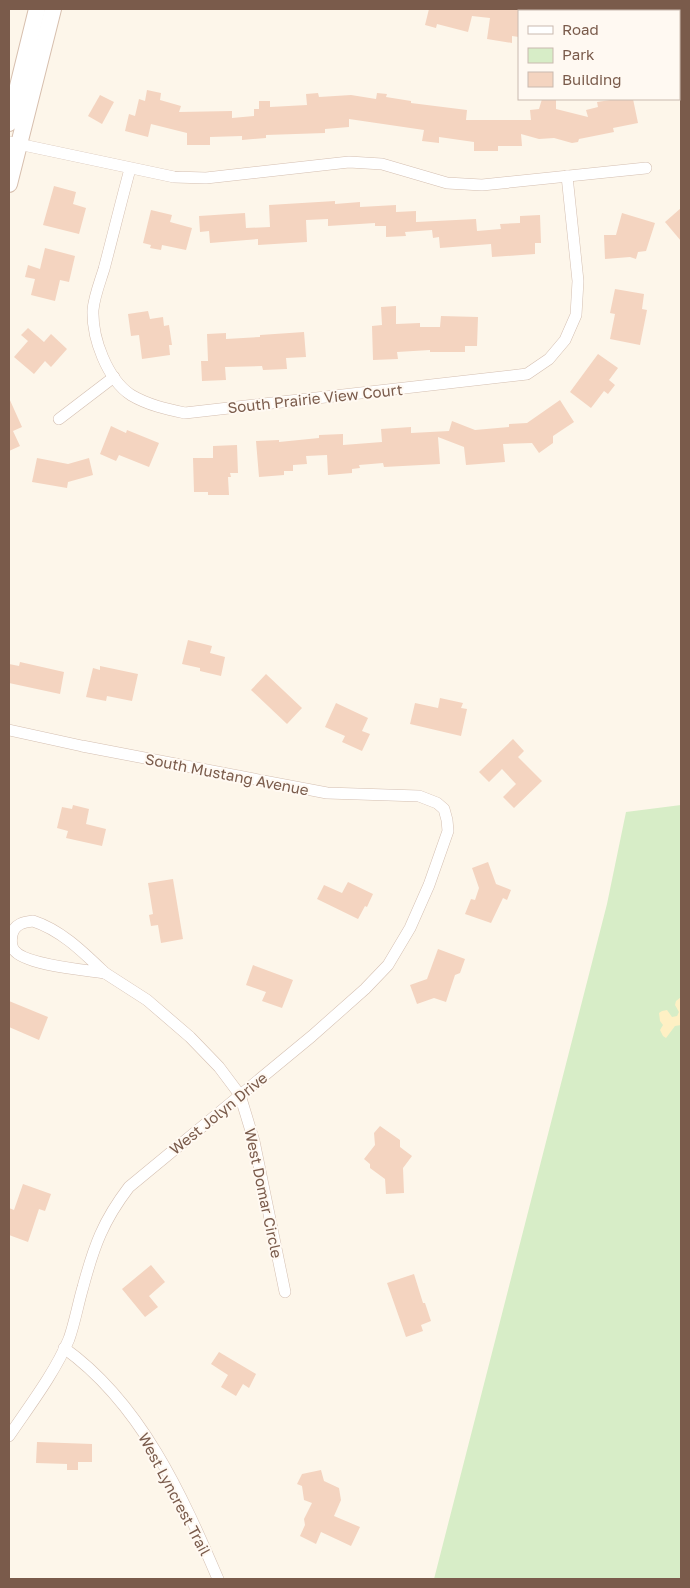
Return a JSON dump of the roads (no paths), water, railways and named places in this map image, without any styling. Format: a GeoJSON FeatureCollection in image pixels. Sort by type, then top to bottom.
{"type":"FeatureCollection","features":[{"type":"Feature","properties":{"kind":"main road"},"geometry":{"type":"LineString","coordinates":[[9,123],[37,9]]}},
{"type":"Feature","properties":{"kind":"main road"},"geometry":{"type":"LineString","coordinates":[[9,184],[14,143],[53,9]]}},
{"type":"Feature","properties":{"kind":"street"},"geometry":{"type":"LineString","coordinates":[[14,143],[174,177],[206,178],[349,162],[382,164],[447,183],[482,185],[646,168]]}},
{"type":"Feature","properties":{"kind":"street","name":"South Prairie View Court"},"geometry":{"type":"LineString","coordinates":[[130,168],[93,309],[95,334],[101,356],[114,377],[129,393],[146,403],[185,413],[527,374],[549,359],[565,340],[576,315],[578,282],[567,176]]}},
{"type":"Feature","properties":{"kind":"street"},"geometry":{"type":"LineString","coordinates":[[59,419],[114,377]]}},
{"type":"Feature","properties":{"kind":"street","name":"South Mustang Avenue"},"geometry":{"type":"LineString","coordinates":[[9,730],[82,746],[327,793],[419,796],[437,803],[444,810]]}},
{"type":"Feature","properties":{"kind":"street","name":"West Jolyn Drive"},"geometry":{"type":"LineString","coordinates":[[9,1436],[58,1362],[70,1336],[88,1267],[100,1232],[112,1210],[129,1187],[312,1036],[388,965],[410,928],[442,850],[448,831],[444,810]]}},
{"type":"Feature","properties":{"kind":"street","name":"West Domar Circle"},"geometry":{"type":"LineString","coordinates":[[105,973],[44,964],[24,957],[15,951],[11,943],[14,928],[22,922],[33,921],[48,926],[67,940],[105,973],[146,1000],[190,1038],[219,1067],[240,1095],[254,1141],[285,1292]]}},
{"type":"Feature","properties":{"kind":"street","name":"West Lyncrest Trail"},"geometry":{"type":"LineString","coordinates":[[64,1348],[79,1358],[116,1395],[140,1426],[182,1500],[218,1579]]}}]}
